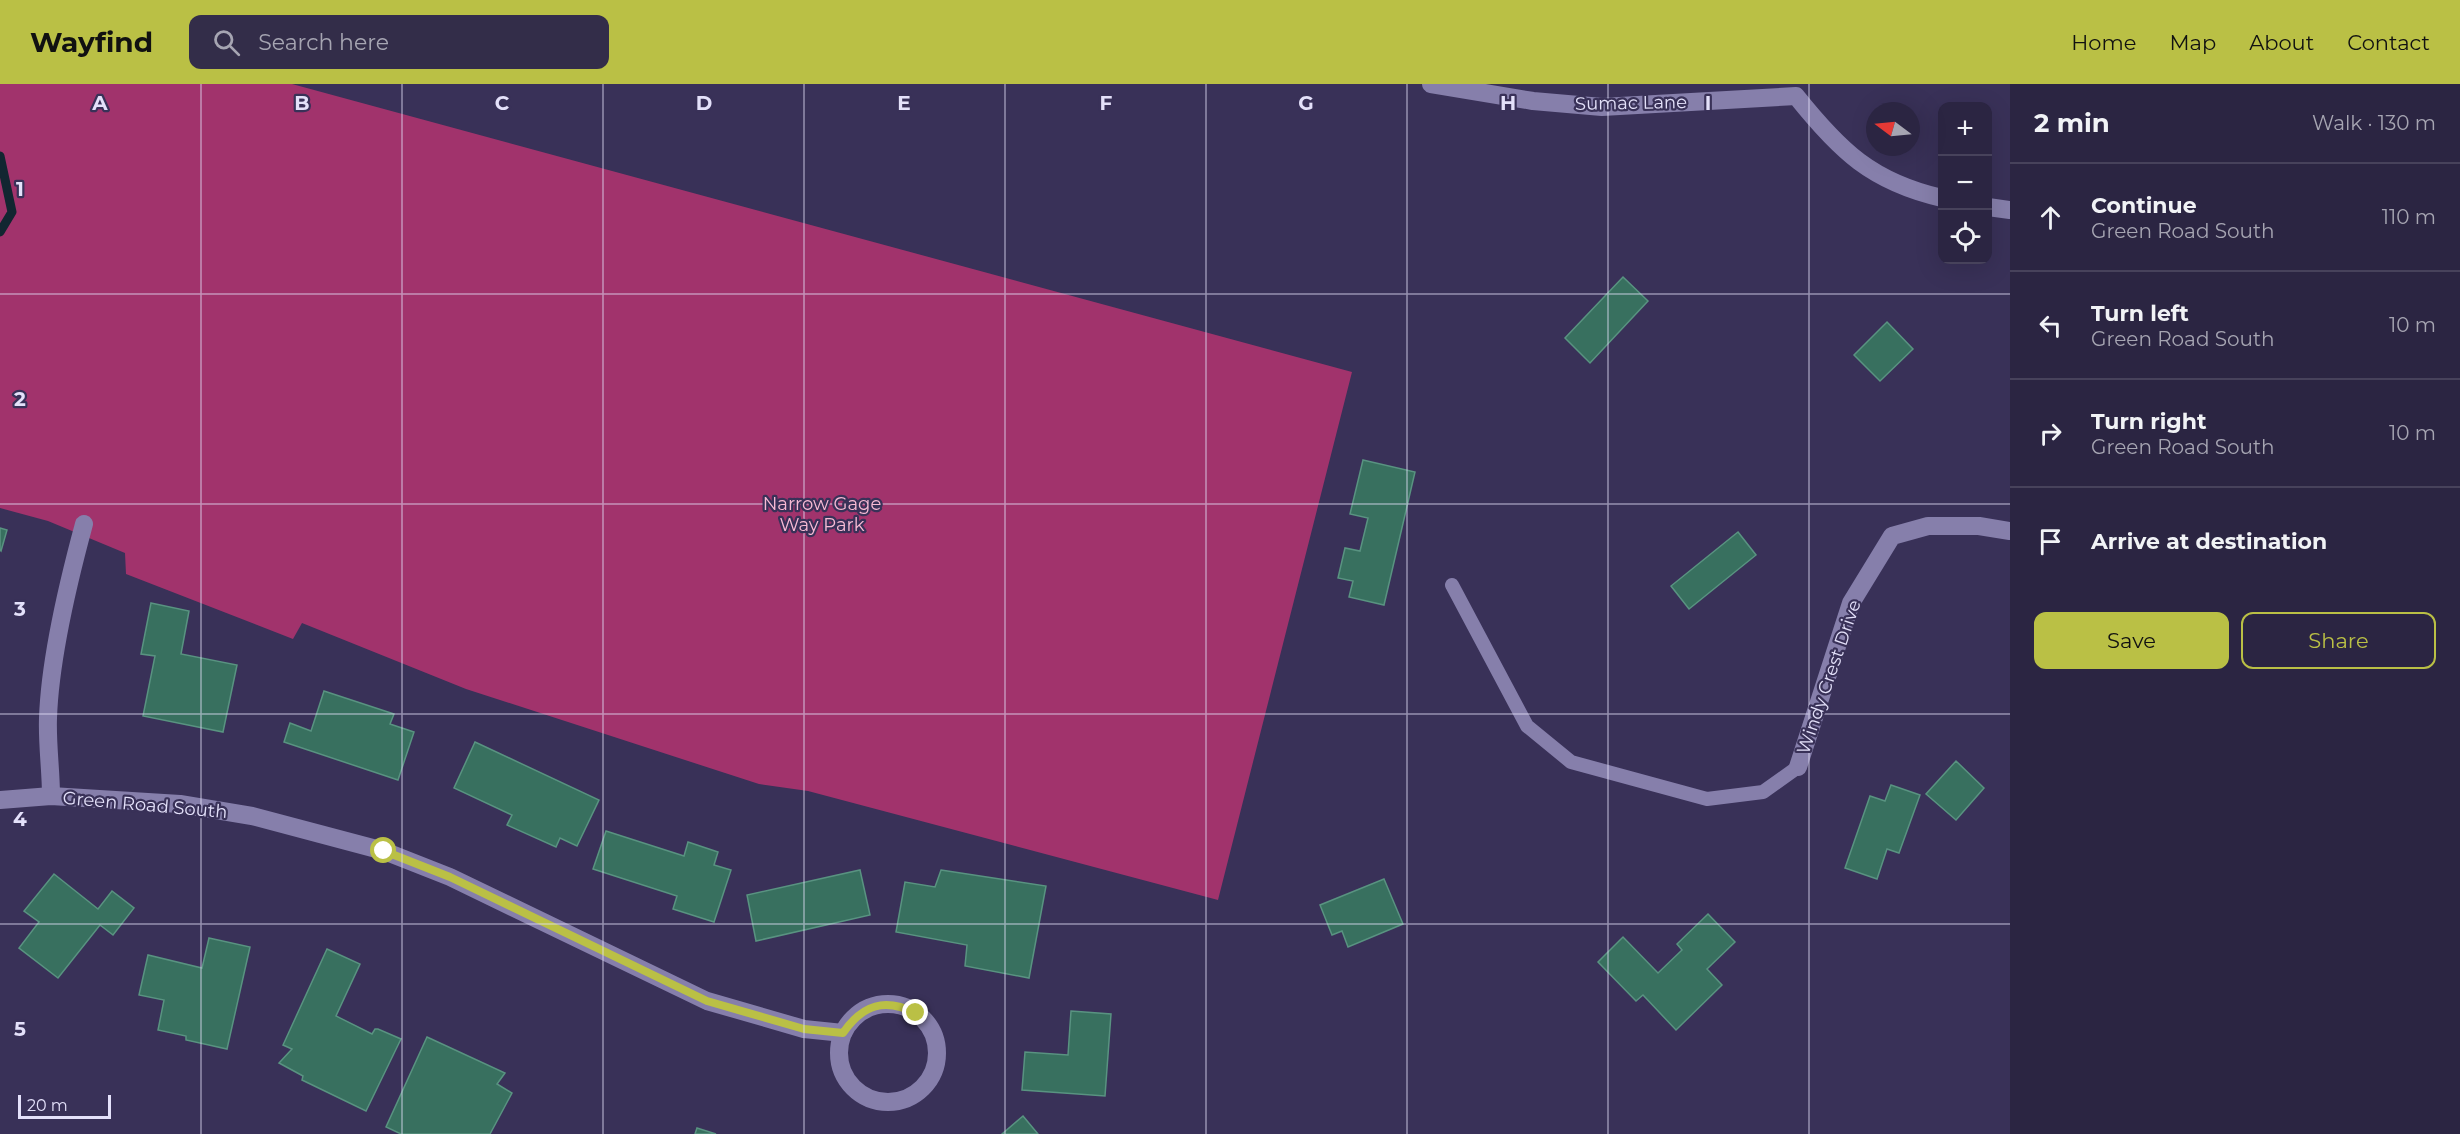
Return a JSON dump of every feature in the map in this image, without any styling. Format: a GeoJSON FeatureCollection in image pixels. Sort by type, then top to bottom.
{"type":"FeatureCollection","features":[{"type":"Feature","properties":{"kind":"street","name":"Sumac Lane"},"geometry":{"type":"LineString","coordinates":[[1431,84],[1533,101],[1602,107],[1795,90],[1826,133],[1857,161],[1889,181],[1938,197]]}},
{"type":"Feature","properties":{"kind":"street"},"geometry":{"type":"LineString","coordinates":[[1992,208],[2010,210]]}},
{"type":"Feature","properties":{"kind":"street"},"geometry":{"type":"LineString","coordinates":[[51,796],[48,718],[53,672],[72,570],[84,524]]}},
{"type":"Feature","properties":{"kind":"street","name":"Windy Crest Drive"},"geometry":{"type":"LineString","coordinates":[[1798,767],[1851,603],[1892,536],[1928,526],[1979,526],[2010,531]]}},
{"type":"Feature","properties":{"kind":"street","name":"Green Road South"},"geometry":{"type":"LineString","coordinates":[[0,800],[51,796],[180,804],[252,816],[384,851],[450,877],[707,1001],[804,1029],[843,1033]]}},
{"type":"Feature","properties":{"kind":"street"},"geometry":{"type":"LineString","coordinates":[[883,1004],[902,1006],[916,1013],[928,1025],[936,1041],[937,1058],[932,1075],[922,1089],[908,1098],[891,1102],[874,1100],[859,1093],[847,1081],[841,1065],[839,1050],[843,1033],[853,1019],[867,1009],[883,1004]]}},
{"type":"Feature","properties":{"kind":"lane"},"geometry":{"type":"LineString","coordinates":[[1452,585],[1527,726],[1571,762],[1707,799],[1763,792],[1798,767]]}},
{"type":"Feature","properties":{"kind":"green space","name":"Narrow Gage Way Park"},"geometry":{"type":"Polygon","coordinates":[[[0,84],[292,84],[1352,372],[1218,900],[808,791],[759,784],[466,689],[302,623],[293,639],[126,574],[125,553],[48,521],[0,508],[0,84]]]}},
{"type":"Feature","properties":{"kind":"building"},"geometry":{"type":"Polygon","coordinates":[[[1623,277],[1648,301],[1590,363],[1565,338],[1623,277]]]}},
{"type":"Feature","properties":{"kind":"building"},"geometry":{"type":"Polygon","coordinates":[[[1887,322],[1913,349],[1880,381],[1854,355],[1887,322]]]}},
{"type":"Feature","properties":{"kind":"building"},"geometry":{"type":"Polygon","coordinates":[[[1363,460],[1415,472],[1384,605],[1349,597],[1353,581],[1338,578],[1345,548],[1360,551],[1368,518],[1350,514],[1363,460]]]}},
{"type":"Feature","properties":{"kind":"building"},"geometry":{"type":"Polygon","coordinates":[[[0,528],[7,530],[1,551],[0,550],[0,528]]]}},
{"type":"Feature","properties":{"kind":"building"},"geometry":{"type":"Polygon","coordinates":[[[1738,532],[1756,555],[1689,609],[1671,586],[1738,532]]]}},
{"type":"Feature","properties":{"kind":"building"},"geometry":{"type":"Polygon","coordinates":[[[151,603],[189,611],[181,654],[237,665],[223,732],[143,716],[155,656],[141,654],[151,603]]]}},
{"type":"Feature","properties":{"kind":"building"},"geometry":{"type":"Polygon","coordinates":[[[324,691],[394,714],[390,724],[414,732],[398,780],[284,742],[290,723],[311,731],[324,691]]]}},
{"type":"Feature","properties":{"kind":"building"},"geometry":{"type":"Polygon","coordinates":[[[475,742],[599,800],[577,846],[560,838],[556,847],[507,825],[512,815],[454,788],[475,742]]]}},
{"type":"Feature","properties":{"kind":"building"},"geometry":{"type":"Polygon","coordinates":[[[1956,761],[1984,788],[1956,820],[1926,794],[1956,761]]]}},
{"type":"Feature","properties":{"kind":"building"},"geometry":{"type":"Polygon","coordinates":[[[1891,785],[1920,795],[1899,853],[1887,849],[1877,879],[1845,868],[1870,796],[1885,801],[1891,785]]]}},
{"type":"Feature","properties":{"kind":"building"},"geometry":{"type":"Polygon","coordinates":[[[606,831],[684,856],[688,842],[718,852],[714,865],[731,870],[714,922],[673,909],[677,896],[593,869],[606,831]]]}},
{"type":"Feature","properties":{"kind":"building"},"geometry":{"type":"Polygon","coordinates":[[[860,870],[870,915],[756,941],[747,895],[860,870]]]}},
{"type":"Feature","properties":{"kind":"building"},"geometry":{"type":"Polygon","coordinates":[[[941,870],[1046,886],[1029,978],[965,966],[967,945],[896,932],[905,882],[935,887],[941,870]]]}},
{"type":"Feature","properties":{"kind":"building"},"geometry":{"type":"Polygon","coordinates":[[[54,874],[98,909],[112,891],[134,908],[113,935],[100,925],[58,978],[19,948],[39,922],[24,911],[54,874]]]}},
{"type":"Feature","properties":{"kind":"building"},"geometry":{"type":"Polygon","coordinates":[[[1384,879],[1403,924],[1348,947],[1342,931],[1332,935],[1320,905],[1384,879]]]}},
{"type":"Feature","properties":{"kind":"building"},"geometry":{"type":"Polygon","coordinates":[[[1708,914],[1735,942],[1707,969],[1722,985],[1676,1030],[1643,995],[1636,1001],[1598,962],[1623,937],[1658,973],[1682,950],[1677,944],[1708,914]]]}},
{"type":"Feature","properties":{"kind":"building"},"geometry":{"type":"Polygon","coordinates":[[[209,938],[250,947],[227,1049],[186,1040],[186,1036],[158,1030],[164,1000],[139,995],[148,955],[202,968],[209,938]]]}},
{"type":"Feature","properties":{"kind":"building"},"geometry":{"type":"Polygon","coordinates":[[[327,949],[360,964],[336,1016],[372,1034],[375,1029],[378,1029],[401,1039],[366,1111],[302,1080],[303,1076],[279,1063],[292,1049],[283,1045],[327,949]]]}},
{"type":"Feature","properties":{"kind":"building"},"geometry":{"type":"Polygon","coordinates":[[[1071,1011],[1111,1014],[1105,1096],[1022,1090],[1025,1052],[1068,1055],[1071,1011]]]}},
{"type":"Feature","properties":{"kind":"building"},"geometry":{"type":"Polygon","coordinates":[[[427,1037],[505,1073],[497,1084],[512,1093],[490,1134],[401,1134],[386,1127],[427,1037]]]}},
{"type":"Feature","properties":{"kind":"building"},"geometry":{"type":"Polygon","coordinates":[[[1023,1116],[1038,1134],[1002,1134],[1023,1116]]]}},
{"type":"Feature","properties":{"kind":"building"},"geometry":{"type":"Polygon","coordinates":[[[697,1128],[716,1134],[695,1134],[697,1128]]]}},
{"type":"Feature","properties":{"kind":"waterway"},"geometry":{"type":"LineString","coordinates":[[0,156],[12,212],[0,232]]}},
{"type":"Feature","properties":{"kind":"route"},"geometry":{"type":"LineString","coordinates":[[384,851],[450,877],[707,1001],[804,1029],[843,1033],[853,1019],[867,1009],[883,1004],[902,1006],[916,1013]]}}]}
